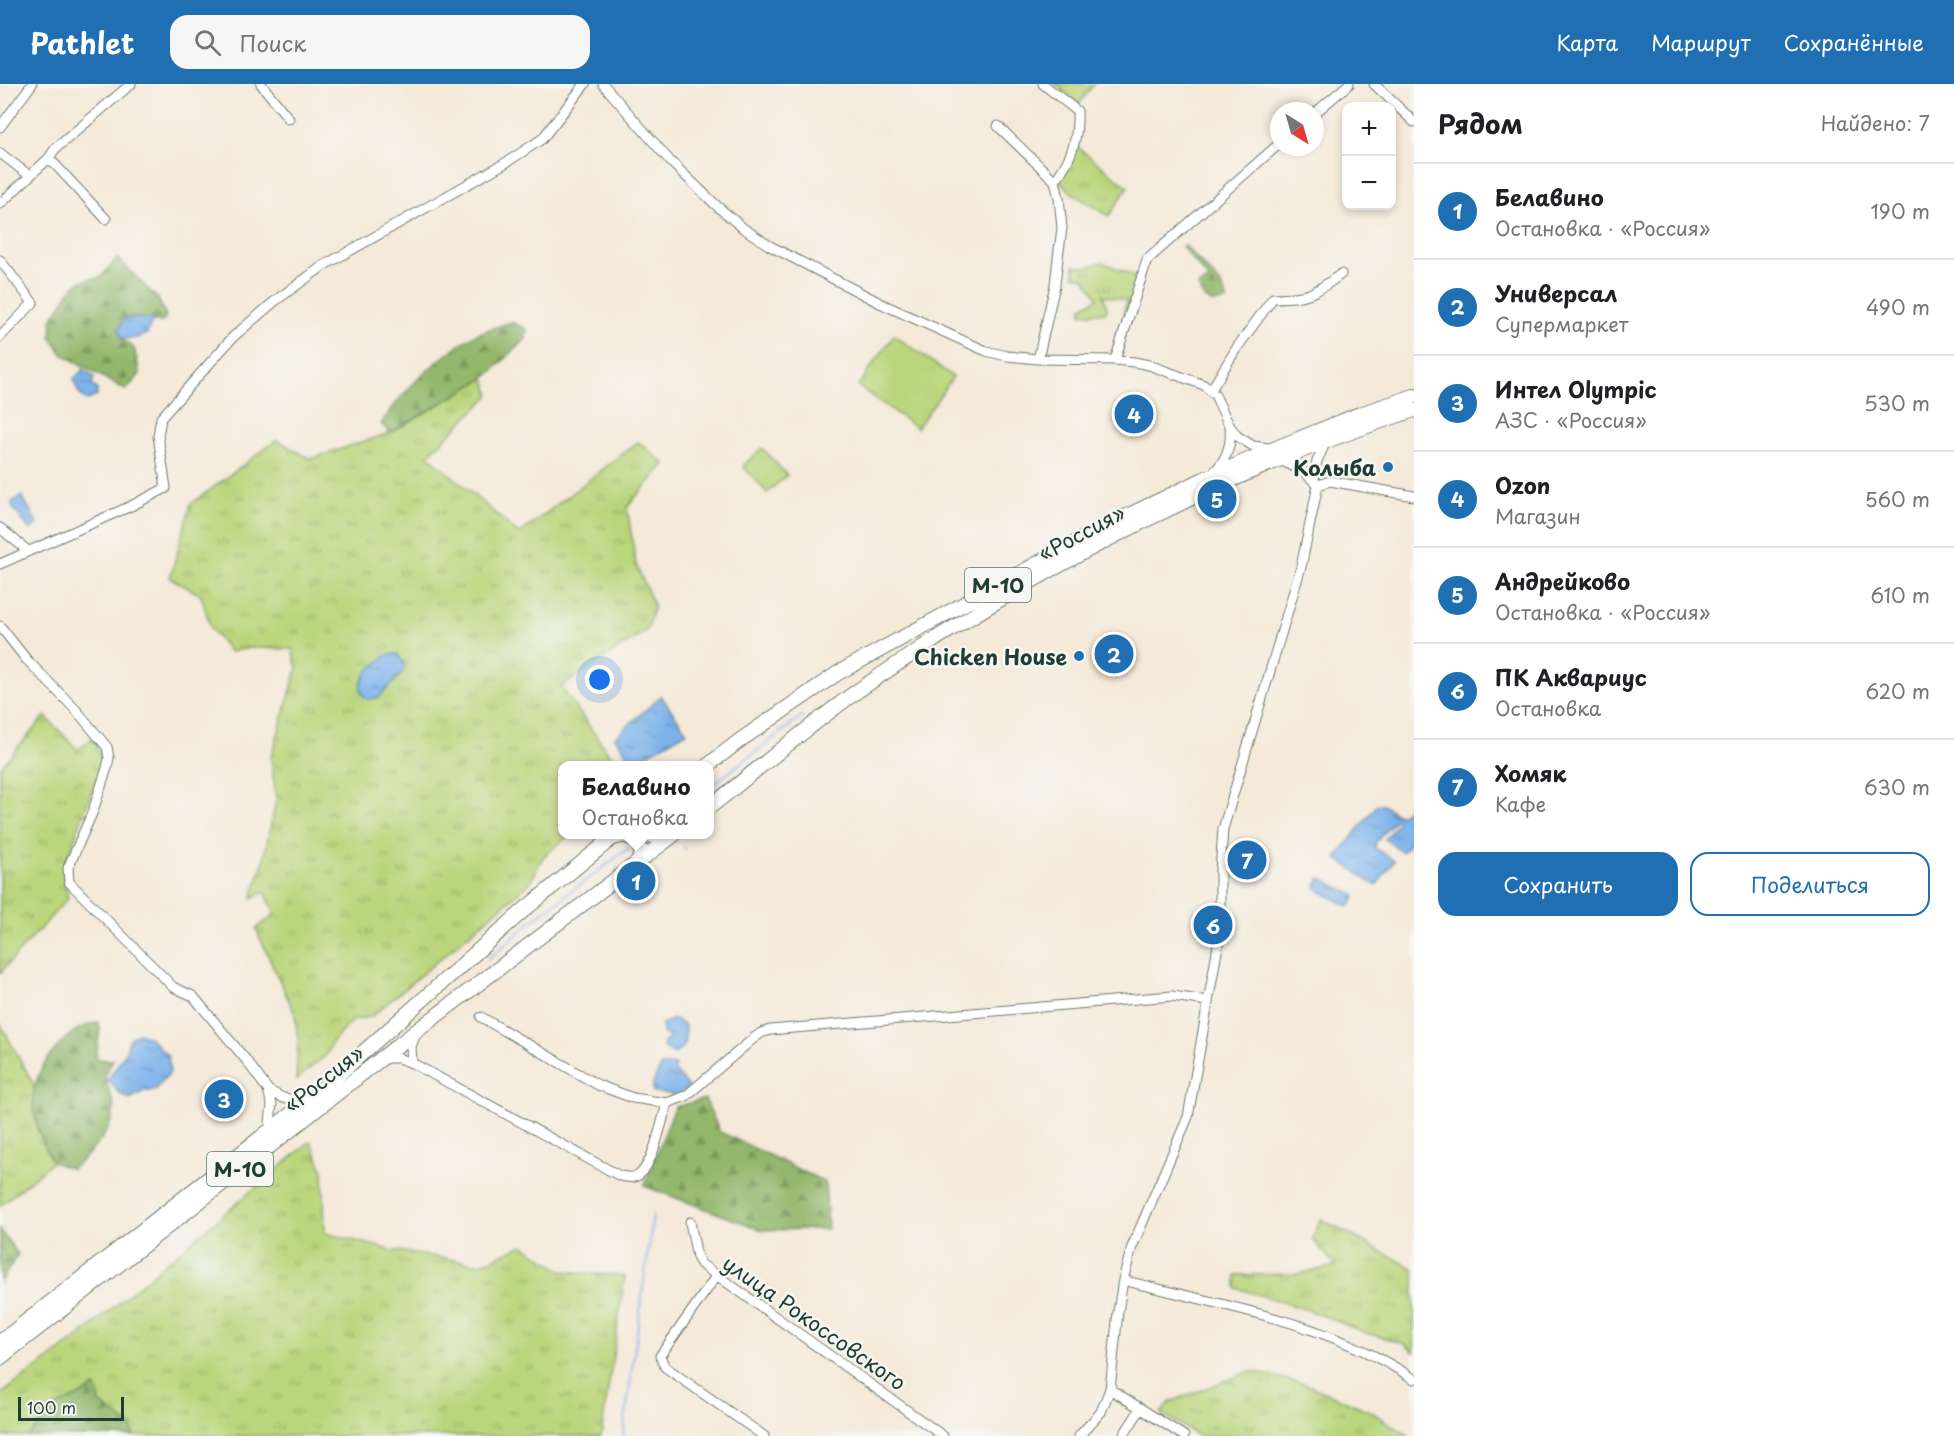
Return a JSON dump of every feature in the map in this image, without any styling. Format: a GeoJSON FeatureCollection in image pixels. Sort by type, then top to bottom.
{"type":"FeatureCollection","features":[{"type":"Feature","properties":{"kind":"highway","name":"«Россия»"},"geometry":{"type":"LineString","coordinates":[[712,761],[838,673],[1104,527],[1204,479],[1281,446],[1360,414],[1414,396]]}},
{"type":"Feature","properties":{"kind":"highway","name":"«Россия»"},"geometry":{"type":"LineString","coordinates":[[714,804],[854,694],[934,639],[1051,571],[1178,505],[1277,461],[1390,417],[1414,410]]}},
{"type":"Feature","properties":{"kind":"highway"},"geometry":{"type":"LineString","coordinates":[[1051,571],[1070,566],[1180,510],[1286,463],[1366,432],[1390,417]]}},
{"type":"Feature","properties":{"kind":"highway","name":"«Россия»"},"geometry":{"type":"LineString","coordinates":[[0,1342],[315,1095],[524,910],[611,839]]}},
{"type":"Feature","properties":{"kind":"highway"},"geometry":{"type":"LineString","coordinates":[[634,839],[638,841],[642,854],[637,864]]}},
{"type":"Feature","properties":{"kind":"highway","name":"«Россия»"},"geometry":{"type":"LineString","coordinates":[[0,1358],[419,1029],[668,839]]}},
{"type":"Feature","properties":{"kind":"highway"},"geometry":{"type":"LineString","coordinates":[[250,1146],[270,1122],[395,1018],[412,1011]]}},
{"type":"Feature","properties":{"kind":"street"},"geometry":{"type":"LineString","coordinates":[[0,127],[32,84]]}},
{"type":"Feature","properties":{"kind":"street"},"geometry":{"type":"LineString","coordinates":[[0,204],[49,158],[55,148],[131,84]]}},
{"type":"Feature","properties":{"kind":"street"},"geometry":{"type":"LineString","coordinates":[[261,84],[289,119]]}},
{"type":"Feature","properties":{"kind":"street"},"geometry":{"type":"LineString","coordinates":[[0,564],[166,488],[158,436],[161,418],[233,337],[275,301],[323,266],[507,162],[542,139],[585,84]]}},
{"type":"Feature","properties":{"kind":"street"},"geometry":{"type":"LineString","coordinates":[[603,84],[670,161],[724,213],[749,233],[882,304],[970,345],[1000,355],[1038,359],[1115,360],[1149,365],[1211,390],[1217,397],[1229,425],[1239,438],[1250,445],[1268,448],[1281,446]]}},
{"type":"Feature","properties":{"kind":"street"},"geometry":{"type":"LineString","coordinates":[[1043,84],[1077,111],[1078,134],[1068,162],[1055,181]]}},
{"type":"Feature","properties":{"kind":"street"},"geometry":{"type":"LineString","coordinates":[[1324,104],[1348,84]]}},
{"type":"Feature","properties":{"kind":"street"},"geometry":{"type":"LineString","coordinates":[[1374,84],[1414,122]]}},
{"type":"Feature","properties":{"kind":"street"},"geometry":{"type":"LineString","coordinates":[[998,126],[1055,181],[1062,228],[1054,285],[1038,359]]}},
{"type":"Feature","properties":{"kind":"street"},"geometry":{"type":"LineString","coordinates":[[1115,360],[1147,260],[1270,152]]}},
{"type":"Feature","properties":{"kind":"street"},"geometry":{"type":"LineString","coordinates":[[0,153],[30,176]]}},
{"type":"Feature","properties":{"kind":"street"},"geometry":{"type":"LineString","coordinates":[[49,158],[106,219]]}},
{"type":"Feature","properties":{"kind":"street"},"geometry":{"type":"LineString","coordinates":[[0,260],[33,303],[0,337]]}},
{"type":"Feature","properties":{"kind":"street"},"geometry":{"type":"LineString","coordinates":[[1211,390],[1236,349],[1273,298],[1299,298],[1316,292],[1341,274]]}},
{"type":"Feature","properties":{"kind":"street"},"geometry":{"type":"LineString","coordinates":[[1204,479],[1216,471],[1226,457],[1230,441],[1229,425]]}},
{"type":"Feature","properties":{"kind":"street"},"geometry":{"type":"LineString","coordinates":[[1079,1436],[1101,1412],[1110,1389],[1123,1280],[1132,1247],[1188,1117],[1220,934],[1223,829],[1301,567],[1316,482],[1317,461],[1323,448]]}},
{"type":"Feature","properties":{"kind":"street"},"geometry":{"type":"LineString","coordinates":[[1286,463],[1299,468],[1316,482],[1330,481],[1414,496]]}},
{"type":"Feature","properties":{"kind":"street"},"geometry":{"type":"LineString","coordinates":[[0,528],[28,551]]}},
{"type":"Feature","properties":{"kind":"street"},"geometry":{"type":"LineString","coordinates":[[0,627],[26,659],[76,710],[107,747],[109,758],[107,768],[93,811],[68,868],[69,882],[173,987],[192,996],[246,1060],[268,1090],[272,1105],[270,1122]]}},
{"type":"Feature","properties":{"kind":"street"},"geometry":{"type":"LineString","coordinates":[[481,1017],[598,1085],[633,1098],[667,1103],[686,1096],[754,1038],[770,1030],[1172,996],[1208,1001]]}},
{"type":"Feature","properties":{"kind":"street"},"geometry":{"type":"LineString","coordinates":[[412,1063],[411,1047],[419,1029]]}},
{"type":"Feature","properties":{"kind":"street"},"geometry":{"type":"LineString","coordinates":[[381,1059],[395,1058],[412,1063],[620,1176],[632,1178],[640,1174],[652,1155],[667,1103]]}},
{"type":"Feature","properties":{"kind":"street"},"geometry":{"type":"LineString","coordinates":[[268,1090],[283,1098],[298,1100]]}},
{"type":"Feature","properties":{"kind":"street","name":"улица Рокоссовского"},"geometry":{"type":"LineString","coordinates":[[690,1222],[697,1257],[701,1264],[943,1436]]}},
{"type":"Feature","properties":{"kind":"street"},"geometry":{"type":"LineString","coordinates":[[717,1275],[660,1356],[665,1367],[764,1436]]}},
{"type":"Feature","properties":{"kind":"street"},"geometry":{"type":"LineString","coordinates":[[1123,1280],[1258,1313],[1310,1329],[1374,1356],[1414,1379]]}},
{"type":"Feature","properties":{"kind":"street"},"geometry":{"type":"LineString","coordinates":[[1110,1389],[1184,1436]]}},
{"type":"Feature","properties":{"kind":"street"},"geometry":{"type":"LineString","coordinates":[[1123,1436],[1141,1408]]}},
{"type":"Feature","properties":{"kind":"green space"},"geometry":{"type":"Polygon","coordinates":[[[1055,84],[1094,84],[1079,104],[1055,84]]]}},
{"type":"Feature","properties":{"kind":"green space"},"geometry":{"type":"Polygon","coordinates":[[[1076,146],[1128,187],[1109,216],[1073,194],[1059,180],[1076,146]]]}},
{"type":"Feature","properties":{"kind":"green space"},"geometry":{"type":"Polygon","coordinates":[[[1184,245],[1219,282],[1228,300],[1213,303],[1205,299],[1198,286],[1209,279],[1182,247],[1184,245]]]}},
{"type":"Feature","properties":{"kind":"green space"},"geometry":{"type":"Polygon","coordinates":[[[117,258],[158,299],[166,316],[163,322],[125,318],[122,339],[134,348],[140,374],[126,390],[62,354],[51,337],[52,319],[72,288],[81,281],[101,277],[117,258]]]}},
{"type":"Feature","properties":{"kind":"green space"},"geometry":{"type":"Polygon","coordinates":[[[1102,262],[1136,276],[1137,282],[1126,318],[1124,315],[1126,300],[1103,295],[1106,312],[1081,314],[1082,307],[1098,298],[1085,278],[1074,275],[1074,266],[1087,267],[1102,262]]]}},
{"type":"Feature","properties":{"kind":"green space"},"geometry":{"type":"Polygon","coordinates":[[[511,322],[527,329],[526,339],[485,378],[390,433],[381,424],[409,388],[443,357],[473,336],[511,322]]]}},
{"type":"Feature","properties":{"kind":"green space"},"geometry":{"type":"Polygon","coordinates":[[[894,335],[953,377],[917,428],[858,386],[894,335]]]}},
{"type":"Feature","properties":{"kind":"green space"},"geometry":{"type":"Polygon","coordinates":[[[485,378],[490,395],[428,455],[519,534],[638,442],[665,464],[627,507],[636,565],[654,605],[647,630],[561,687],[614,761],[558,761],[558,839],[565,839],[543,857],[530,883],[372,1016],[352,1021],[332,1042],[327,1054],[296,1080],[298,1042],[295,1014],[256,929],[275,914],[265,892],[252,898],[262,866],[276,801],[271,758],[297,669],[292,649],[250,648],[230,652],[211,629],[201,595],[170,578],[191,504],[277,440],[310,459],[390,433],[485,378]]]}},
{"type":"Feature","properties":{"kind":"green space"},"geometry":{"type":"Polygon","coordinates":[[[762,448],[787,475],[767,493],[743,466],[762,448]]]}},
{"type":"Feature","properties":{"kind":"green space"},"geometry":{"type":"Polygon","coordinates":[[[45,716],[78,750],[92,738],[103,761],[63,870],[68,898],[0,973],[0,768],[45,716]]]}},
{"type":"Feature","properties":{"kind":"green space"},"geometry":{"type":"Polygon","coordinates":[[[98,1022],[100,1028],[96,1059],[113,1060],[105,1075],[113,1102],[113,1111],[111,1121],[101,1140],[72,1169],[52,1162],[36,1119],[33,1106],[34,1093],[43,1066],[58,1046],[78,1029],[98,1022]]]}},
{"type":"Feature","properties":{"kind":"green space"},"geometry":{"type":"Polygon","coordinates":[[[0,1023],[34,1085],[37,1128],[52,1162],[0,1206],[0,1023]]]}},
{"type":"Feature","properties":{"kind":"green space"},"geometry":{"type":"Polygon","coordinates":[[[705,1099],[720,1132],[825,1182],[828,1229],[762,1230],[644,1186],[675,1107],[705,1099]]]}},
{"type":"Feature","properties":{"kind":"green space"},"geometry":{"type":"Polygon","coordinates":[[[311,1141],[323,1170],[325,1233],[391,1250],[481,1264],[523,1245],[562,1271],[625,1276],[601,1436],[133,1436],[132,1427],[100,1403],[95,1387],[57,1406],[28,1436],[0,1436],[0,1395],[76,1339],[311,1141]]]}},
{"type":"Feature","properties":{"kind":"green space"},"geometry":{"type":"Polygon","coordinates":[[[1321,1219],[1414,1269],[1414,1352],[1403,1343],[1369,1334],[1308,1310],[1236,1288],[1236,1275],[1296,1274],[1336,1266],[1312,1239],[1321,1219]]]}},
{"type":"Feature","properties":{"kind":"green space"},"geometry":{"type":"Polygon","coordinates":[[[0,1230],[18,1254],[0,1283],[0,1230]]]}},
{"type":"Feature","properties":{"kind":"green space"},"geometry":{"type":"Polygon","coordinates":[[[1251,1371],[1305,1384],[1370,1411],[1409,1436],[1198,1436],[1161,1413],[1170,1402],[1251,1371]]]}},
{"type":"Feature","properties":{"kind":"green space"},"geometry":{"type":"Polygon","coordinates":[[[96,1387],[100,1403],[132,1427],[133,1436],[28,1436],[57,1406],[96,1387]]]}},
{"type":"Feature","properties":{"kind":"water"},"geometry":{"type":"Polygon","coordinates":[[[125,318],[153,319],[147,334],[122,339],[118,329],[125,318]]]}},
{"type":"Feature","properties":{"kind":"water"},"geometry":{"type":"Polygon","coordinates":[[[84,369],[94,377],[92,385],[97,389],[97,396],[88,400],[80,394],[74,379],[84,369]]]}},
{"type":"Feature","properties":{"kind":"water"},"geometry":{"type":"Polygon","coordinates":[[[22,496],[38,524],[30,530],[12,507],[12,502],[22,496]]]}},
{"type":"Feature","properties":{"kind":"water"},"geometry":{"type":"Polygon","coordinates":[[[388,654],[398,654],[405,666],[400,676],[378,698],[367,699],[362,693],[362,681],[371,668],[388,654]]]}},
{"type":"Feature","properties":{"kind":"water"},"geometry":{"type":"Polygon","coordinates":[[[661,696],[687,732],[635,761],[632,761],[615,737],[661,696]]]}},
{"type":"Feature","properties":{"kind":"water"},"geometry":{"type":"Polygon","coordinates":[[[1381,804],[1400,816],[1410,806],[1414,809],[1414,821],[1409,844],[1402,852],[1385,839],[1398,822],[1395,820],[1376,842],[1375,848],[1394,861],[1376,886],[1336,858],[1377,805],[1381,804]]]}},
{"type":"Feature","properties":{"kind":"water"},"geometry":{"type":"Polygon","coordinates":[[[1321,878],[1356,896],[1352,904],[1348,906],[1318,890],[1316,886],[1321,878]]]}},
{"type":"Feature","properties":{"kind":"water"},"geometry":{"type":"Polygon","coordinates":[[[673,1019],[685,1025],[685,1045],[675,1054],[663,1047],[664,1042],[670,1038],[663,1033],[662,1024],[673,1019]]]}},
{"type":"Feature","properties":{"kind":"water"},"geometry":{"type":"Polygon","coordinates":[[[139,1033],[150,1038],[168,1056],[170,1072],[154,1091],[145,1091],[130,1099],[120,1094],[108,1080],[125,1053],[130,1038],[139,1033]]]}},
{"type":"Feature","properties":{"kind":"water"},"geometry":{"type":"Polygon","coordinates":[[[675,1065],[674,1070],[689,1087],[677,1098],[671,1094],[653,1092],[653,1083],[661,1066],[675,1065]]]}},
{"type":"Feature","properties":{"kind":"waterway"},"geometry":{"type":"LineString","coordinates":[[714,784],[802,716]]}},
{"type":"Feature","properties":{"kind":"waterway"},"geometry":{"type":"LineString","coordinates":[[488,959],[533,920],[629,848]]}},
{"type":"Feature","properties":{"kind":"waterway"},"geometry":{"type":"LineString","coordinates":[[623,1436],[653,1215]]}},
{"type":"Feature","properties":{"kind":"place","name":"Ozon"},"geometry":{"type":"Point","coordinates":[1134,414]}},
{"type":"Feature","properties":{"kind":"place","name":"Колыба"},"geometry":{"type":"Point","coordinates":[1388,467]}},
{"type":"Feature","properties":{"kind":"place","name":"Андрейково"},"geometry":{"type":"Point","coordinates":[1217,499]}},
{"type":"Feature","properties":{"kind":"place","name":"Универсал"},"geometry":{"type":"Point","coordinates":[1114,654]}},
{"type":"Feature","properties":{"kind":"place","name":"Chicken House"},"geometry":{"type":"Point","coordinates":[1079,656]}},
{"type":"Feature","properties":{"kind":"place","name":"Хомяк"},"geometry":{"type":"Point","coordinates":[1247,860]}},
{"type":"Feature","properties":{"kind":"place","name":"Белавино"},"geometry":{"type":"Point","coordinates":[636,881]}},
{"type":"Feature","properties":{"kind":"place","name":"ПК Аквариус"},"geometry":{"type":"Point","coordinates":[1213,925]}},
{"type":"Feature","properties":{"kind":"place","name":"Интел Olympic"},"geometry":{"type":"Point","coordinates":[224,1099]}}]}
